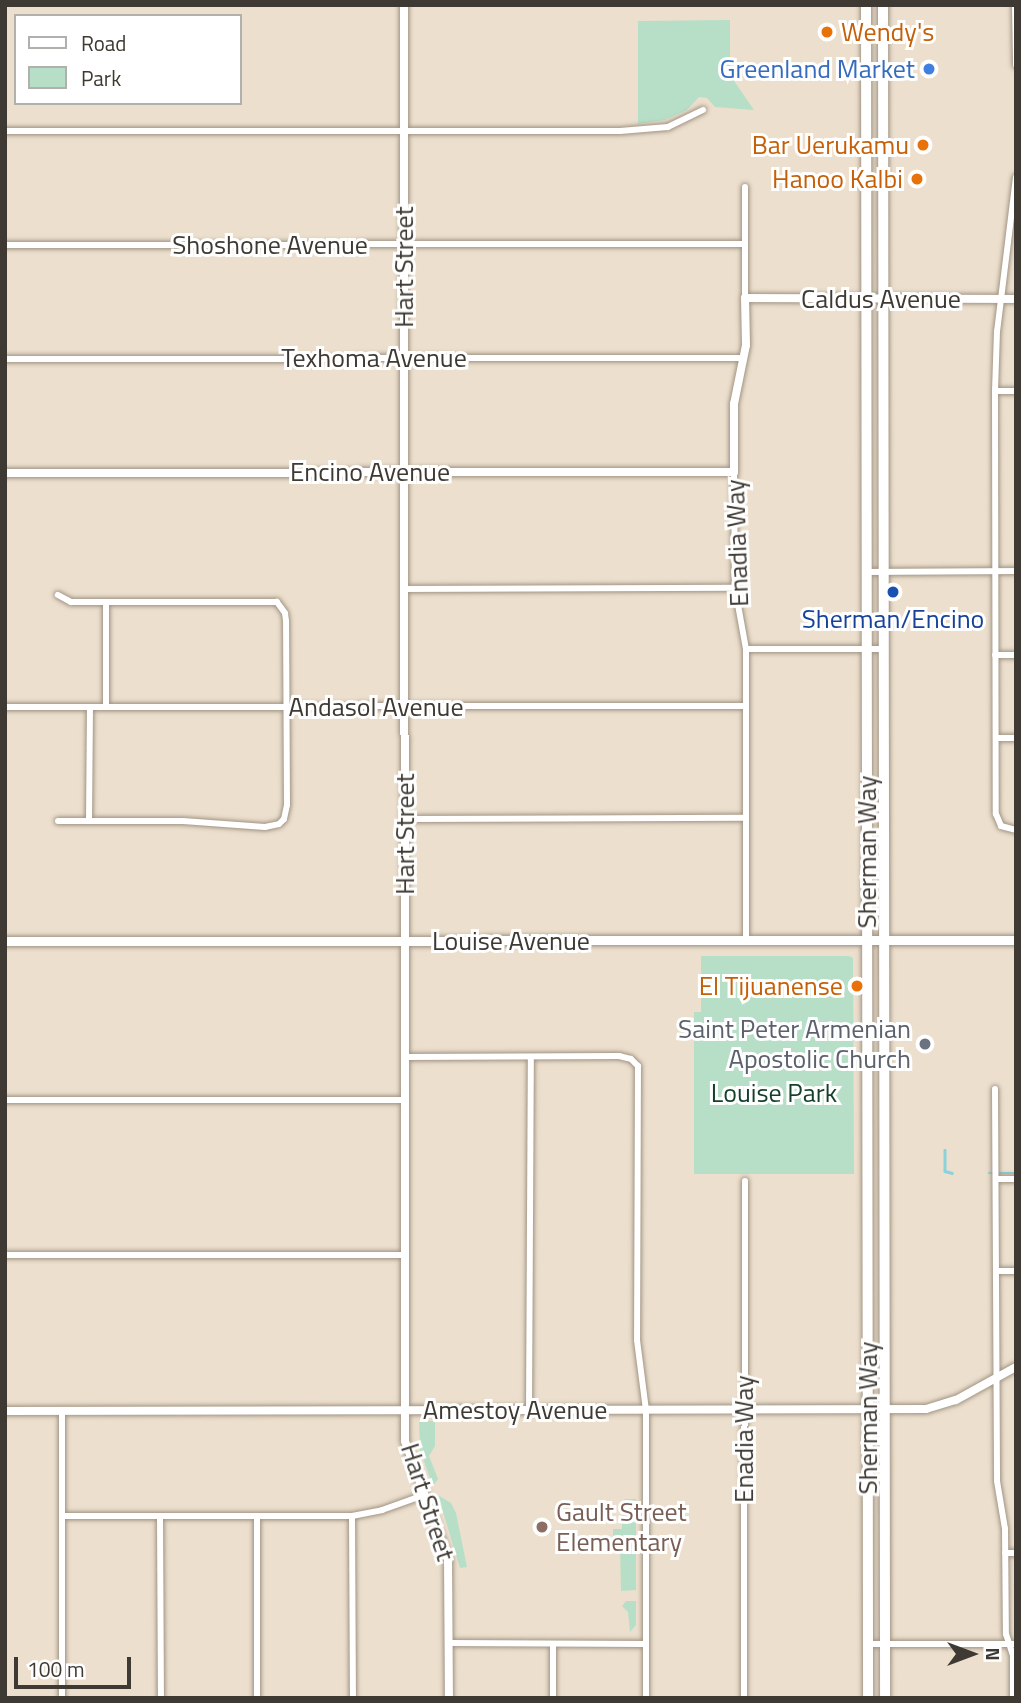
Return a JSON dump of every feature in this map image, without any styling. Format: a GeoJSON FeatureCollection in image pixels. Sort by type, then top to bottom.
{"type":"FeatureCollection","features":[{"type":"Feature","properties":{"kind":"main road","name":"Sherman Way"},"geometry":{"type":"LineString","coordinates":[[866,5],[868,1698]]}},
{"type":"Feature","properties":{"kind":"main road","name":"Sherman Way"},"geometry":{"type":"LineString","coordinates":[[883,5],[885,1698]]}},
{"type":"Feature","properties":{"kind":"main road","name":"Louise Avenue"},"geometry":{"type":"LineString","coordinates":[[5,942],[1016,940]]}},
{"type":"Feature","properties":{"kind":"street","name":"Hart Street"},"geometry":{"type":"LineString","coordinates":[[404,5],[406,1447],[448,1560],[449,1698]]}},
{"type":"Feature","properties":{"kind":"street"},"geometry":{"type":"LineString","coordinates":[[1015,5],[1016,65]]}},
{"type":"Feature","properties":{"kind":"street"},"geometry":{"type":"LineString","coordinates":[[5,131],[644,130],[667,127],[704,110]]}},
{"type":"Feature","properties":{"kind":"street"},"geometry":{"type":"LineString","coordinates":[[1016,177],[1001,299],[995,391],[996,814],[1001,826],[1016,830]]}},
{"type":"Feature","properties":{"kind":"street","name":"Enadia Way"},"geometry":{"type":"LineString","coordinates":[[745,187],[743,358],[734,404],[734,472],[735,588],[746,649],[746,941]]}},
{"type":"Feature","properties":{"kind":"street","name":"Shoshone Avenue"},"geometry":{"type":"LineString","coordinates":[[5,245],[745,244]]}},
{"type":"Feature","properties":{"kind":"street","name":"Caldus Avenue"},"geometry":{"type":"LineString","coordinates":[[745,298],[1016,299]]}},
{"type":"Feature","properties":{"kind":"street","name":"Texhoma Avenue"},"geometry":{"type":"LineString","coordinates":[[5,359],[743,358]]}},
{"type":"Feature","properties":{"kind":"street"},"geometry":{"type":"LineString","coordinates":[[995,391],[1016,391]]}},
{"type":"Feature","properties":{"kind":"street","name":"Encino Avenue"},"geometry":{"type":"LineString","coordinates":[[5,473],[734,472]]}},
{"type":"Feature","properties":{"kind":"street"},"geometry":{"type":"LineString","coordinates":[[867,572],[1016,571]]}},
{"type":"Feature","properties":{"kind":"street"},"geometry":{"type":"LineString","coordinates":[[405,589],[735,588]]}},
{"type":"Feature","properties":{"kind":"street"},"geometry":{"type":"LineString","coordinates":[[58,595],[71,602],[269,600],[282,607],[286,621],[288,805],[284,819],[279,824],[256,827],[183,821],[58,821]]}},
{"type":"Feature","properties":{"kind":"street"},"geometry":{"type":"LineString","coordinates":[[106,602],[106,708]]}},
{"type":"Feature","properties":{"kind":"street"},"geometry":{"type":"LineString","coordinates":[[746,649],[884,649]]}},
{"type":"Feature","properties":{"kind":"street"},"geometry":{"type":"LineString","coordinates":[[995,655],[1016,655]]}},
{"type":"Feature","properties":{"kind":"street","name":"Andasol Avenue"},"geometry":{"type":"LineString","coordinates":[[5,707],[746,706]]}},
{"type":"Feature","properties":{"kind":"street"},"geometry":{"type":"LineString","coordinates":[[89,821],[90,708]]}},
{"type":"Feature","properties":{"kind":"street"},"geometry":{"type":"LineString","coordinates":[[996,738],[1016,738]]}},
{"type":"Feature","properties":{"kind":"street"},"geometry":{"type":"LineString","coordinates":[[405,819],[746,818]]}},
{"type":"Feature","properties":{"kind":"street"},"geometry":{"type":"LineString","coordinates":[[405,1057],[619,1056],[635,1062],[639,1081],[637,1340],[646,1410],[646,1698]]}},
{"type":"Feature","properties":{"kind":"street"},"geometry":{"type":"LineString","coordinates":[[529,1410],[531,1058]]}},
{"type":"Feature","properties":{"kind":"street"},"geometry":{"type":"LineString","coordinates":[[995,1089],[997,1481],[1005,1529],[1006,1634],[1012,1644],[1013,1698]]}},
{"type":"Feature","properties":{"kind":"street"},"geometry":{"type":"LineString","coordinates":[[5,1100],[404,1100]]}},
{"type":"Feature","properties":{"kind":"street"},"geometry":{"type":"LineString","coordinates":[[996,1179],[1016,1179]]}},
{"type":"Feature","properties":{"kind":"street","name":"Enadia Way"},"geometry":{"type":"LineString","coordinates":[[744,1698],[745,1181]]}},
{"type":"Feature","properties":{"kind":"street"},"geometry":{"type":"LineString","coordinates":[[5,1255],[405,1255]]}},
{"type":"Feature","properties":{"kind":"street"},"geometry":{"type":"LineString","coordinates":[[996,1271],[1016,1271]]}},
{"type":"Feature","properties":{"kind":"street","name":"Amestoy Avenue"},"geometry":{"type":"LineString","coordinates":[[5,1411],[935,1408],[963,1397],[1016,1367]]}},
{"type":"Feature","properties":{"kind":"street"},"geometry":{"type":"LineString","coordinates":[[62,1411],[62,1698]]}},
{"type":"Feature","properties":{"kind":"street"},"geometry":{"type":"LineString","coordinates":[[62,1516],[352,1516],[382,1510],[424,1495]]}},
{"type":"Feature","properties":{"kind":"street"},"geometry":{"type":"LineString","coordinates":[[160,1516],[160,1698]]}},
{"type":"Feature","properties":{"kind":"street"},"geometry":{"type":"LineString","coordinates":[[257,1516],[257,1698]]}},
{"type":"Feature","properties":{"kind":"street"},"geometry":{"type":"LineString","coordinates":[[352,1516],[353,1698]]}},
{"type":"Feature","properties":{"kind":"street"},"geometry":{"type":"LineString","coordinates":[[1005,1553],[1016,1553]]}},
{"type":"Feature","properties":{"kind":"street"},"geometry":{"type":"LineString","coordinates":[[449,1643],[646,1644]]}},
{"type":"Feature","properties":{"kind":"street"},"geometry":{"type":"LineString","coordinates":[[553,1644],[553,1698]]}},
{"type":"Feature","properties":{"kind":"street"},"geometry":{"type":"LineString","coordinates":[[868,1644],[1012,1644]]}},
{"type":"Feature","properties":{"kind":"green space"},"geometry":{"type":"Polygon","coordinates":[[[730,20],[730,75],[754,110],[715,107],[707,98],[699,97],[687,110],[665,120],[638,124],[638,21],[730,20]]]}},
{"type":"Feature","properties":{"kind":"green space","name":"Louise Park"},"geometry":{"type":"Polygon","coordinates":[[[701,956],[853,958],[854,1174],[694,1174],[694,1012],[701,1012],[701,956]]]}},
{"type":"Feature","properties":{"kind":"green space"},"geometry":{"type":"Polygon","coordinates":[[[419,1421],[435,1421],[435,1446],[429,1456],[438,1479],[433,1486],[420,1450],[419,1421]]]}},
{"type":"Feature","properties":{"kind":"green space"},"geometry":{"type":"Polygon","coordinates":[[[438,1495],[451,1503],[456,1513],[467,1567],[460,1568],[438,1495]]]}},
{"type":"Feature","properties":{"kind":"green space"},"geometry":{"type":"Polygon","coordinates":[[[625,1499],[636,1499],[636,1540],[613,1540],[613,1529],[622,1529],[622,1502],[625,1499]]]}},
{"type":"Feature","properties":{"kind":"green space"},"geometry":{"type":"Polygon","coordinates":[[[620,1543],[636,1543],[636,1590],[621,1591],[620,1543]]]}},
{"type":"Feature","properties":{"kind":"green space"},"geometry":{"type":"Polygon","coordinates":[[[626,1601],[636,1601],[636,1625],[630,1632],[628,1612],[622,1606],[626,1601]]]}},
{"type":"Feature","properties":{"kind":"waterway"},"geometry":{"type":"LineString","coordinates":[[945,1150],[945,1171],[952,1173]]}},
{"type":"Feature","properties":{"kind":"waterway"},"geometry":{"type":"LineString","coordinates":[[989,1173],[1016,1173]]}},
{"type":"Feature","properties":{"kind":"place","name":"Wendy's"},"geometry":{"type":"Point","coordinates":[827,32]}},
{"type":"Feature","properties":{"kind":"place","name":"Greenland Market"},"geometry":{"type":"Point","coordinates":[929,69]}},
{"type":"Feature","properties":{"kind":"place","name":"Bar Uerukamu"},"geometry":{"type":"Point","coordinates":[923,145]}},
{"type":"Feature","properties":{"kind":"place","name":"Hanoo Kalbi"},"geometry":{"type":"Point","coordinates":[917,179]}},
{"type":"Feature","properties":{"kind":"place","name":"Sherman/Encino"},"geometry":{"type":"Point","coordinates":[893,592]}},
{"type":"Feature","properties":{"kind":"place","name":"El Tijuanense"},"geometry":{"type":"Point","coordinates":[857,986]}},
{"type":"Feature","properties":{"kind":"place","name":"Saint Peter Armenian Apostolic Church"},"geometry":{"type":"Point","coordinates":[925,1044]}},
{"type":"Feature","properties":{"kind":"place","name":"Gault Street Elementary"},"geometry":{"type":"Point","coordinates":[542,1527]}}]}
